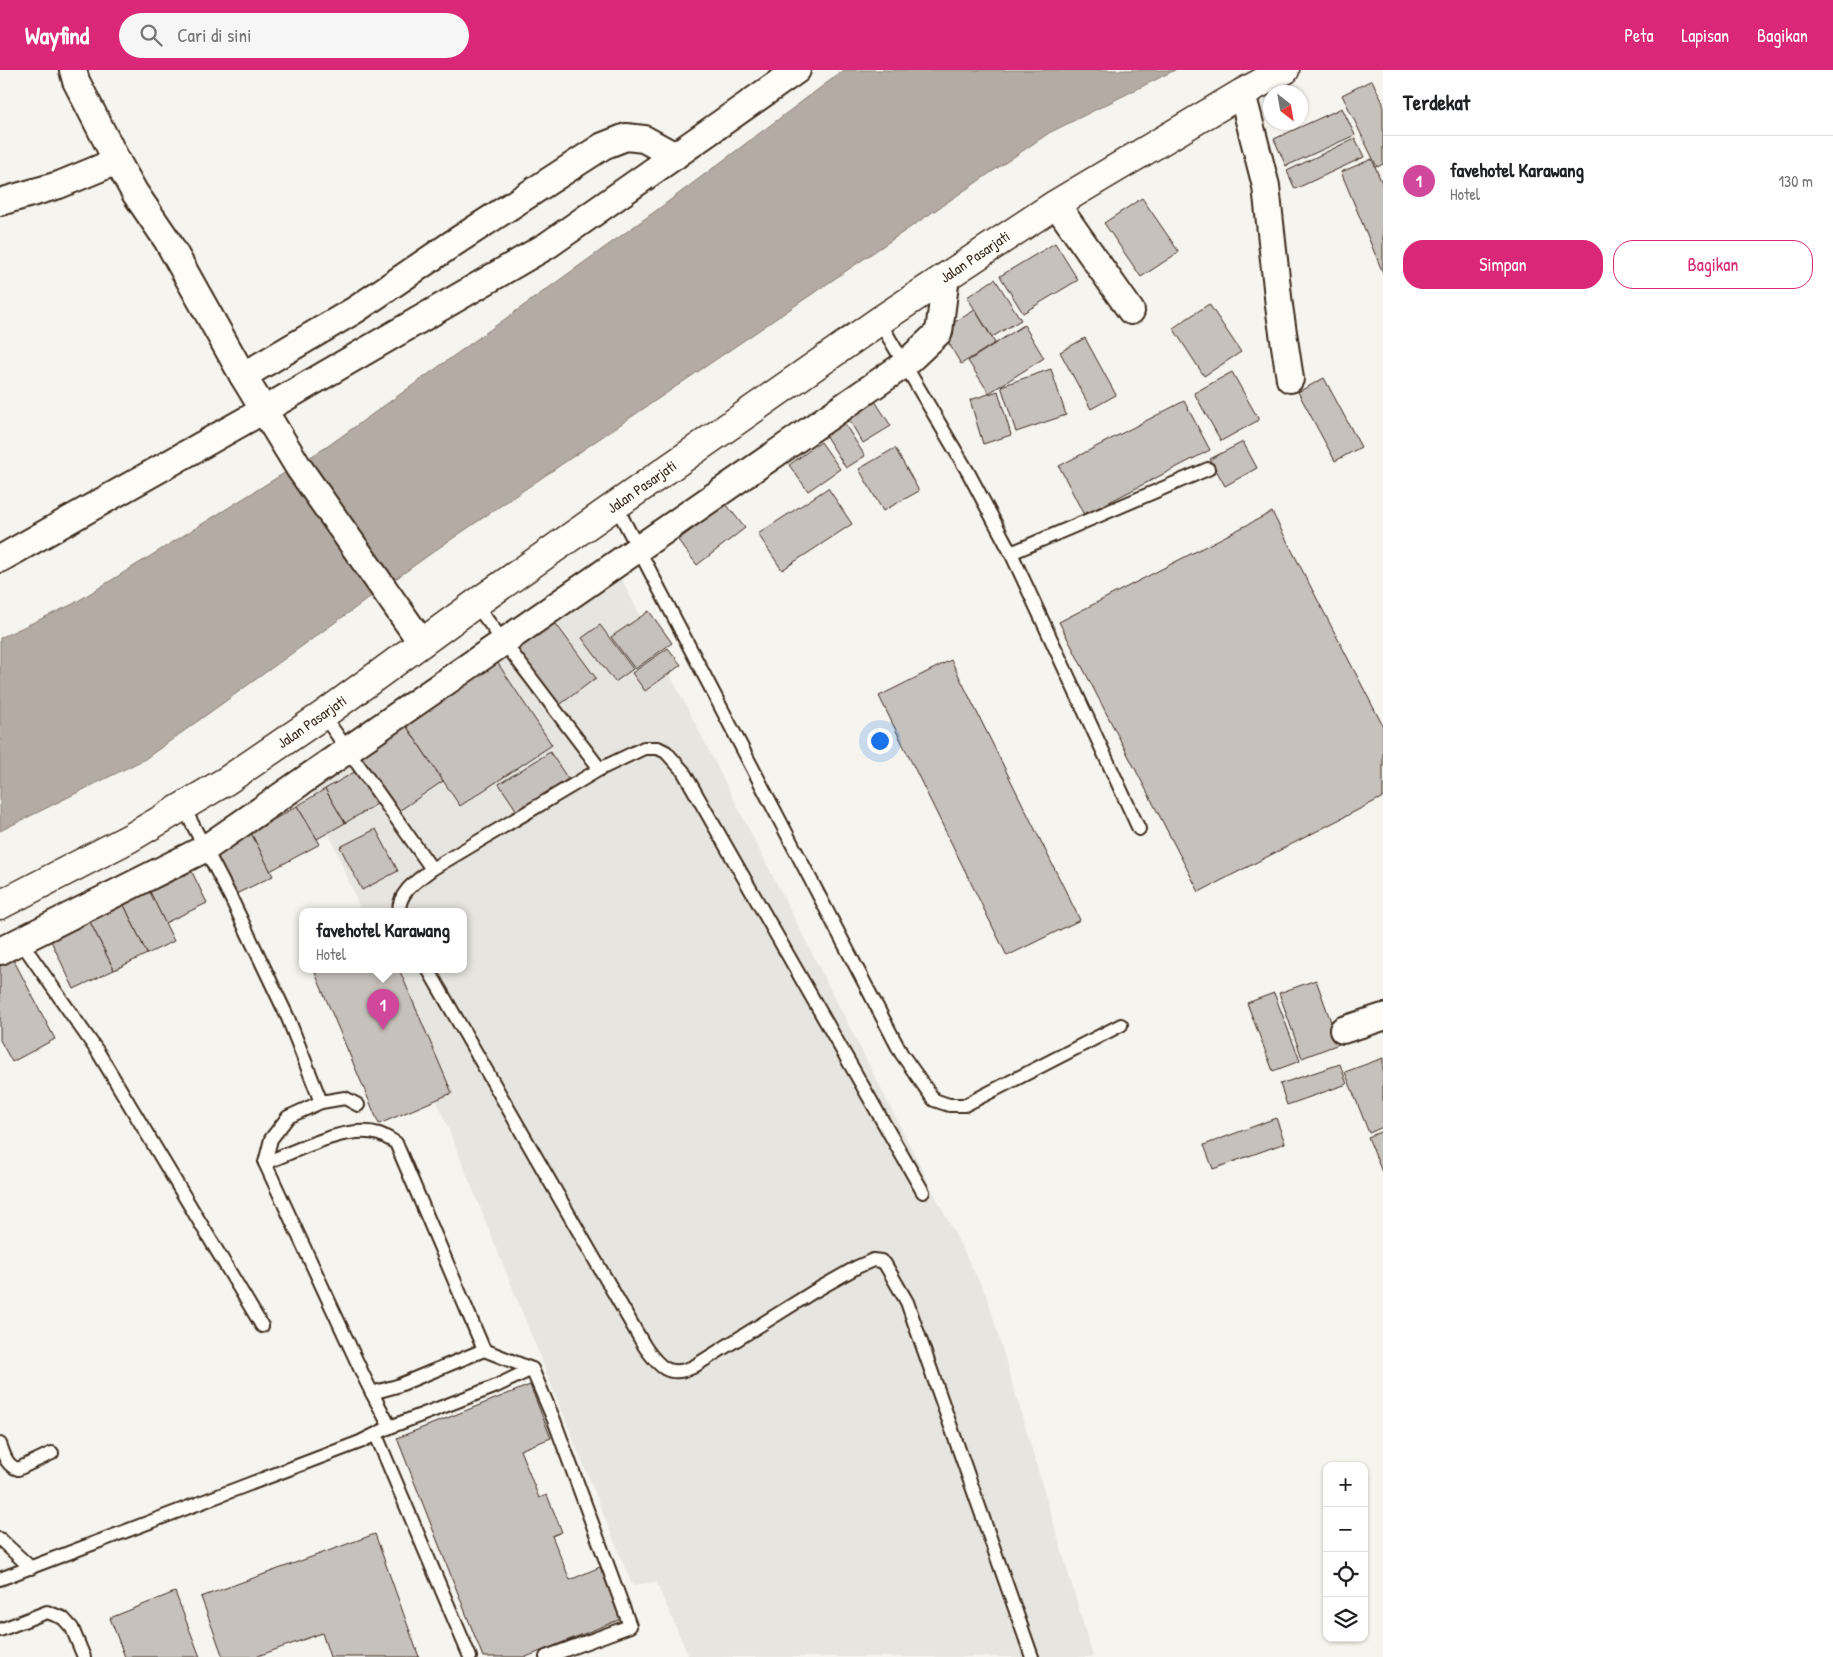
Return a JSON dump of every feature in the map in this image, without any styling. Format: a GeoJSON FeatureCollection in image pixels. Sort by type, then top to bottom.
{"type":"FeatureCollection","features":[{"type":"Feature","properties":{"kind":"main road","name":"Jalan Pasarjati"},"geometry":{"type":"LineString","coordinates":[[0,905],[130,838],[184,808],[226,781],[323,715],[475,604],[946,276],[1056,204],[1242,93],[1285,70]]}},
{"type":"Feature","properties":{"kind":"street"},"geometry":{"type":"LineString","coordinates":[[73,70],[76,81],[117,161],[167,240],[243,376],[299,468],[422,643]]}},
{"type":"Feature","properties":{"kind":"street"},"geometry":{"type":"LineString","coordinates":[[0,559],[264,410],[548,245],[796,70]]}},
{"type":"Feature","properties":{"kind":"street"},"geometry":{"type":"LineString","coordinates":[[1242,93],[1266,186],[1278,306],[1290,379]]}},
{"type":"Feature","properties":{"kind":"street"},"geometry":{"type":"LineString","coordinates":[[243,376],[355,310],[452,244],[603,146],[626,137],[644,139],[675,156]]}},
{"type":"Feature","properties":{"kind":"street"},"geometry":{"type":"LineString","coordinates":[[0,202],[59,185],[117,161]]}},
{"type":"Feature","properties":{"kind":"street"},"geometry":{"type":"LineString","coordinates":[[1056,204],[1131,311]]}},
{"type":"Feature","properties":{"kind":"street"},"geometry":{"type":"LineString","coordinates":[[11,946],[206,848],[505,643],[638,548],[905,364],[939,332],[946,276]]}},
{"type":"Feature","properties":{"kind":"street"},"geometry":{"type":"LineString","coordinates":[[1343,1030],[1383,1017]]}},
{"type":"Feature","properties":{"kind":"lane"},"geometry":{"type":"LineString","coordinates":[[879,321],[968,472],[1010,553],[1139,829]]}},
{"type":"Feature","properties":{"kind":"lane"},"geometry":{"type":"LineString","coordinates":[[1010,553],[1208,469]]}},
{"type":"Feature","properties":{"kind":"lane"},"geometry":{"type":"LineString","coordinates":[[616,506],[901,1053],[934,1100],[949,1106],[965,1105],[1122,1025]]}},
{"type":"Feature","properties":{"kind":"lane"},"geometry":{"type":"LineString","coordinates":[[475,604],[600,769]]}},
{"type":"Feature","properties":{"kind":"lane"},"geometry":{"type":"LineString","coordinates":[[323,715],[432,869]]}},
{"type":"Feature","properties":{"kind":"lane"},"geometry":{"type":"LineString","coordinates":[[399,908],[407,889],[432,869],[600,769],[644,748],[658,748],[666,752],[683,771],[923,1192]]}},
{"type":"Feature","properties":{"kind":"lane"},"geometry":{"type":"LineString","coordinates":[[184,808],[206,848],[288,1018],[321,1102]]}},
{"type":"Feature","properties":{"kind":"lane"},"geometry":{"type":"LineString","coordinates":[[11,946],[98,1052],[262,1326]]}},
{"type":"Feature","properties":{"kind":"lane"},"geometry":{"type":"LineString","coordinates":[[430,973],[645,1348],[664,1369],[678,1372],[693,1367],[813,1292],[857,1267],[873,1260],[881,1261],[885,1264],[906,1302],[1032,1657]]}},
{"type":"Feature","properties":{"kind":"lane"},"geometry":{"type":"LineString","coordinates":[[358,1105],[345,1098],[321,1102],[288,1116],[271,1138],[265,1163],[372,1393],[390,1427]]}},
{"type":"Feature","properties":{"kind":"lane"},"geometry":{"type":"LineString","coordinates":[[265,1163],[306,1146],[350,1132],[379,1134],[396,1143],[484,1350]]}},
{"type":"Feature","properties":{"kind":"lane"},"geometry":{"type":"LineString","coordinates":[[372,1393],[397,1386],[484,1350],[532,1369],[554,1420],[630,1626],[546,1657]]}},
{"type":"Feature","properties":{"kind":"lane"},"geometry":{"type":"LineString","coordinates":[[0,1579],[376,1435],[390,1427],[474,1395],[532,1369]]}},
{"type":"Feature","properties":{"kind":"lane"},"geometry":{"type":"LineString","coordinates":[[376,1435],[470,1657]]}},
{"type":"Feature","properties":{"kind":"lane"},"geometry":{"type":"LineString","coordinates":[[0,1444],[3,1462],[18,1469],[52,1453]]}},
{"type":"Feature","properties":{"kind":"lane"},"geometry":{"type":"LineString","coordinates":[[0,1540],[31,1568]]}},
{"type":"Feature","properties":{"kind":"lane"},"geometry":{"type":"LineString","coordinates":[[0,1630],[48,1612],[63,1618],[72,1628],[84,1657]]}},
{"type":"Feature","properties":{"kind":"shaded area"},"geometry":{"type":"Polygon","coordinates":[[[844,70],[1175,70],[1049,133],[440,547],[145,759],[0,831],[0,638],[73,604],[328,446],[657,210],[844,70]]]}},
{"type":"Feature","properties":{"kind":"shaded area"},"geometry":{"type":"Polygon","coordinates":[[[619,574],[987,1297],[1093,1657],[689,1657],[656,1582],[632,1585],[386,973],[467,973],[467,908],[360,908],[311,789],[619,574]]]}},
{"type":"Feature","properties":{"kind":"building"},"geometry":{"type":"Polygon","coordinates":[[[1372,80],[1383,103],[1383,164],[1377,167],[1342,95],[1372,80]]]}},
{"type":"Feature","properties":{"kind":"building"},"geometry":{"type":"Polygon","coordinates":[[[1342,108],[1355,135],[1286,166],[1274,139],[1294,130],[1308,130],[1308,124],[1342,108]]]}},
{"type":"Feature","properties":{"kind":"building"},"geometry":{"type":"Polygon","coordinates":[[[1355,138],[1364,157],[1295,189],[1287,171],[1355,138]]]}},
{"type":"Feature","properties":{"kind":"building"},"geometry":{"type":"Polygon","coordinates":[[[1372,159],[1383,186],[1383,273],[1341,172],[1372,159]]]}},
{"type":"Feature","properties":{"kind":"building"},"geometry":{"type":"Polygon","coordinates":[[[1142,198],[1179,252],[1141,277],[1104,223],[1142,198]]]}},
{"type":"Feature","properties":{"kind":"building"},"geometry":{"type":"Polygon","coordinates":[[[1055,243],[1078,280],[1023,313],[1000,276],[1055,243]]]}},
{"type":"Feature","properties":{"kind":"building"},"geometry":{"type":"Polygon","coordinates":[[[995,279],[1021,320],[992,337],[967,297],[995,279]]]}},
{"type":"Feature","properties":{"kind":"building"},"geometry":{"type":"Polygon","coordinates":[[[1209,304],[1241,352],[1204,376],[1173,328],[1209,304]]]}},
{"type":"Feature","properties":{"kind":"building"},"geometry":{"type":"Polygon","coordinates":[[[975,310],[995,343],[961,364],[941,330],[975,310]]]}},
{"type":"Feature","properties":{"kind":"building"},"geometry":{"type":"Polygon","coordinates":[[[1024,325],[1044,358],[989,393],[968,361],[1024,325]]]}},
{"type":"Feature","properties":{"kind":"building"},"geometry":{"type":"Polygon","coordinates":[[[1085,338],[1116,395],[1091,409],[1060,352],[1085,338]]]}},
{"type":"Feature","properties":{"kind":"building"},"geometry":{"type":"Polygon","coordinates":[[[1051,369],[1066,415],[1016,432],[1001,386],[1051,369]]]}},
{"type":"Feature","properties":{"kind":"building"},"geometry":{"type":"Polygon","coordinates":[[[1232,372],[1259,420],[1221,441],[1194,393],[1232,372]]]}},
{"type":"Feature","properties":{"kind":"building"},"geometry":{"type":"Polygon","coordinates":[[[1324,378],[1361,447],[1335,461],[1298,392],[1324,378]]]}},
{"type":"Feature","properties":{"kind":"building"},"geometry":{"type":"Polygon","coordinates":[[[998,391],[1011,435],[983,444],[970,400],[998,391]]]}},
{"type":"Feature","properties":{"kind":"building"},"geometry":{"type":"Polygon","coordinates":[[[873,398],[891,426],[863,443],[846,415],[873,398]]]}},
{"type":"Feature","properties":{"kind":"building"},"geometry":{"type":"Polygon","coordinates":[[[1184,401],[1210,450],[1084,515],[1059,466],[1184,401]]]}},
{"type":"Feature","properties":{"kind":"building"},"geometry":{"type":"Polygon","coordinates":[[[841,418],[865,456],[846,468],[822,430],[841,418]]]}},
{"type":"Feature","properties":{"kind":"building"},"geometry":{"type":"Polygon","coordinates":[[[821,442],[840,469],[808,491],[789,465],[821,442]]]}},
{"type":"Feature","properties":{"kind":"building"},"geometry":{"type":"Polygon","coordinates":[[[1243,442],[1257,468],[1225,486],[1210,459],[1243,442]]]}},
{"type":"Feature","properties":{"kind":"building"},"geometry":{"type":"Polygon","coordinates":[[[895,448],[919,491],[883,511],[859,469],[895,448]]]}},
{"type":"Feature","properties":{"kind":"building"},"geometry":{"type":"Polygon","coordinates":[[[828,488],[852,524],[782,570],[758,534],[828,488]]]}},
{"type":"Feature","properties":{"kind":"building"},"geometry":{"type":"Polygon","coordinates":[[[726,504],[745,528],[697,565],[678,540],[726,504]]]}},
{"type":"Feature","properties":{"kind":"building"},"geometry":{"type":"Polygon","coordinates":[[[1272,512],[1383,726],[1383,797],[1199,892],[1059,622],[1272,512]]]}},
{"type":"Feature","properties":{"kind":"building"},"geometry":{"type":"Polygon","coordinates":[[[649,611],[672,643],[635,669],[611,637],[649,611]]]}},
{"type":"Feature","properties":{"kind":"building"},"geometry":{"type":"Polygon","coordinates":[[[553,620],[596,678],[558,706],[515,649],[553,620]]]}},
{"type":"Feature","properties":{"kind":"building"},"geometry":{"type":"Polygon","coordinates":[[[600,625],[633,669],[615,682],[582,638],[600,625]]]}},
{"type":"Feature","properties":{"kind":"building"},"geometry":{"type":"Polygon","coordinates":[[[668,648],[681,665],[645,691],[632,673],[668,648]]]}},
{"type":"Feature","properties":{"kind":"building"},"geometry":{"type":"Polygon","coordinates":[[[493,656],[552,745],[460,806],[401,718],[493,656]]]}},
{"type":"Feature","properties":{"kind":"building"},"geometry":{"type":"Polygon","coordinates":[[[951,660],[1080,920],[1007,956],[879,696],[951,660]]]}},
{"type":"Feature","properties":{"kind":"building"},"geometry":{"type":"Polygon","coordinates":[[[401,718],[443,781],[396,813],[354,749],[401,718]]]}},
{"type":"Feature","properties":{"kind":"building"},"geometry":{"type":"Polygon","coordinates":[[[550,752],[568,779],[517,811],[499,784],[550,752]]]}},
{"type":"Feature","properties":{"kind":"building"},"geometry":{"type":"Polygon","coordinates":[[[358,770],[377,804],[345,823],[325,789],[358,770]]]}},
{"type":"Feature","properties":{"kind":"building"},"geometry":{"type":"Polygon","coordinates":[[[325,789],[345,823],[317,839],[297,806],[325,789]]]}},
{"type":"Feature","properties":{"kind":"building"},"geometry":{"type":"Polygon","coordinates":[[[297,806],[320,844],[270,871],[251,833],[297,806]]]}},
{"type":"Feature","properties":{"kind":"building"},"geometry":{"type":"Polygon","coordinates":[[[249,829],[273,876],[236,894],[213,847],[249,829]]]}},
{"type":"Feature","properties":{"kind":"building"},"geometry":{"type":"Polygon","coordinates":[[[376,829],[398,871],[362,890],[340,847],[376,829]]]}},
{"type":"Feature","properties":{"kind":"building"},"geometry":{"type":"Polygon","coordinates":[[[192,872],[207,903],[165,923],[150,892],[192,872]]]}},
{"type":"Feature","properties":{"kind":"building"},"geometry":{"type":"Polygon","coordinates":[[[150,892],[174,941],[147,954],[124,905],[150,892]]]}},
{"type":"Feature","properties":{"kind":"building"},"geometry":{"type":"Polygon","coordinates":[[[124,905],[147,954],[114,970],[90,922],[124,905]]]}},
{"type":"Feature","properties":{"kind":"building"},"geometry":{"type":"Polygon","coordinates":[[[90,922],[114,970],[74,989],[51,941],[90,922]]]}},
{"type":"Feature","properties":{"kind":"building"},"geometry":{"type":"Polygon","coordinates":[[[13,959],[55,1039],[12,1062],[0,1040],[0,965],[13,959]]]}},
{"type":"Feature","properties":{"kind":"building"},"geometry":{"type":"Polygon","coordinates":[[[315,973],[401,973],[452,1093],[379,1124],[315,973]]]}},
{"type":"Feature","properties":{"kind":"building"},"geometry":{"type":"Polygon","coordinates":[[[1316,980],[1339,1044],[1302,1058],[1279,993],[1316,980]]]}},
{"type":"Feature","properties":{"kind":"building"},"geometry":{"type":"Polygon","coordinates":[[[1274,993],[1300,1061],[1273,1071],[1247,1003],[1274,993]]]}},
{"type":"Feature","properties":{"kind":"building"},"geometry":{"type":"Polygon","coordinates":[[[1383,1058],[1383,1127],[1369,1133],[1345,1072],[1383,1058]]]}},
{"type":"Feature","properties":{"kind":"building"},"geometry":{"type":"Polygon","coordinates":[[[1340,1064],[1347,1084],[1287,1105],[1280,1084],[1340,1064]]]}},
{"type":"Feature","properties":{"kind":"building"},"geometry":{"type":"Polygon","coordinates":[[[1276,1118],[1285,1143],[1213,1169],[1204,1145],[1276,1118]]]}},
{"type":"Feature","properties":{"kind":"building"},"geometry":{"type":"Polygon","coordinates":[[[1383,1131],[1383,1171],[1382,1172],[1368,1137],[1383,1131]]]}},
{"type":"Feature","properties":{"kind":"building"},"geometry":{"type":"Polygon","coordinates":[[[530,1385],[551,1438],[520,1450],[539,1498],[547,1495],[562,1532],[552,1536],[570,1580],[600,1567],[621,1619],[526,1657],[483,1657],[397,1438],[530,1385]]]}},
{"type":"Feature","properties":{"kind":"building"},"geometry":{"type":"Polygon","coordinates":[[[375,1534],[419,1657],[330,1657],[322,1633],[255,1657],[223,1657],[201,1597],[375,1534]]]}},
{"type":"Feature","properties":{"kind":"building"},"geometry":{"type":"Polygon","coordinates":[[[175,1592],[200,1657],[125,1657],[110,1618],[175,1592]]]}},
{"type":"Feature","properties":{"kind":"place","name":"favehotel Karawang"},"geometry":{"type":"Point","coordinates":[383,1030]}}]}
